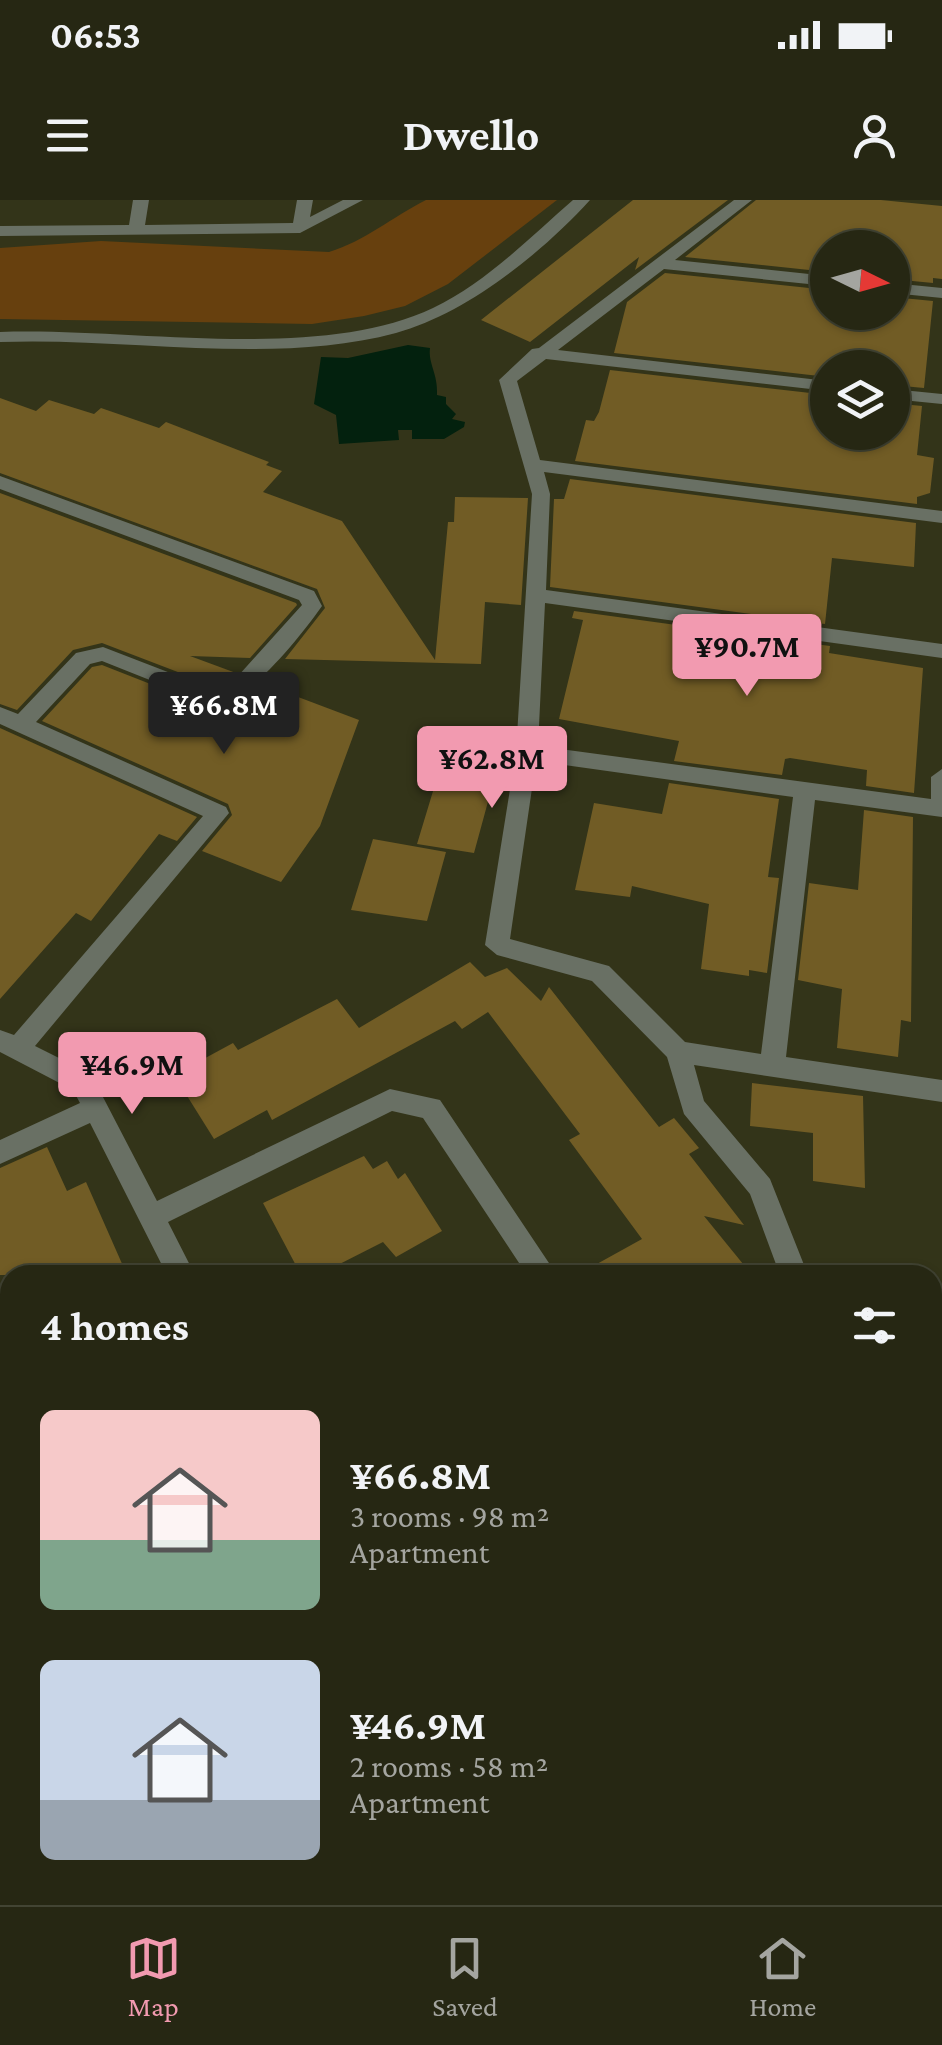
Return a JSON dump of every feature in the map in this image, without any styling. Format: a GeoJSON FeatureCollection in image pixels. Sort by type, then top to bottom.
{"type":"FeatureCollection","features":[{"type":"Feature","properties":{"kind":"street"},"geometry":{"type":"LineString","coordinates":[[136,230],[142,200]]}},
{"type":"Feature","properties":{"kind":"street"},"geometry":{"type":"LineString","coordinates":[[300,228],[305,200]]}},
{"type":"Feature","properties":{"kind":"street"},"geometry":{"type":"LineString","coordinates":[[0,231],[300,228],[355,200]]}},
{"type":"Feature","properties":{"kind":"street"},"geometry":{"type":"LineString","coordinates":[[0,338],[301,340],[368,334],[437,313],[486,280],[582,200]]}},
{"type":"Feature","properties":{"kind":"street"},"geometry":{"type":"LineString","coordinates":[[744,200],[664,264],[538,353],[508,380],[541,494],[527,752],[498,945],[600,972],[678,1052],[693,1106],[761,1187],[790,1265]]}},
{"type":"Feature","properties":{"kind":"street"},"geometry":{"type":"LineString","coordinates":[[664,264],[810,279]]}},
{"type":"Feature","properties":{"kind":"street"},"geometry":{"type":"LineString","coordinates":[[910,290],[942,293]]}},
{"type":"Feature","properties":{"kind":"street"},"geometry":{"type":"LineString","coordinates":[[538,353],[810,384]]}},
{"type":"Feature","properties":{"kind":"street"},"geometry":{"type":"LineString","coordinates":[[910,396],[942,399]]}},
{"type":"Feature","properties":{"kind":"street"},"geometry":{"type":"LineString","coordinates":[[534,465],[942,517]]}},
{"type":"Feature","properties":{"kind":"street"},"geometry":{"type":"LineString","coordinates":[[0,482],[307,596],[312,606],[236,691],[217,699],[103,654],[83,658],[10,720],[218,813],[9,1044],[82,1082],[175,1265]]}},
{"type":"Feature","properties":{"kind":"street"},"geometry":{"type":"LineString","coordinates":[[533,595],[942,651]]}},
{"type":"Feature","properties":{"kind":"street"},"geometry":{"type":"LineString","coordinates":[[527,752],[941,809],[942,778]]}},
{"type":"Feature","properties":{"kind":"street"},"geometry":{"type":"LineString","coordinates":[[772,1066],[805,793]]}},
{"type":"Feature","properties":{"kind":"street"},"geometry":{"type":"LineString","coordinates":[[678,1052],[942,1091]]}},
{"type":"Feature","properties":{"kind":"street"},"geometry":{"type":"LineString","coordinates":[[152,1218],[390,1100],[431,1108],[536,1265]]}},
{"type":"Feature","properties":{"kind":"street"},"geometry":{"type":"LineString","coordinates":[[0,1152],[96,1108]]}},
{"type":"Feature","properties":{"kind":"shaded area"},"geometry":{"type":"Polygon","coordinates":[[[426,200],[557,200],[448,284],[405,306],[364,316],[312,324],[0,319],[0,248],[101,241],[329,252],[355,242],[426,200]]]}},
{"type":"Feature","properties":{"kind":"shaded area"},"geometry":{"type":"Polygon","coordinates":[[[408,345],[430,348],[437,395],[446,397],[446,404],[456,414],[452,419],[465,422],[464,427],[444,439],[412,439],[412,430],[398,430],[399,440],[339,444],[336,415],[314,404],[321,357],[348,358],[408,345]]]}},
{"type":"Feature","properties":{"kind":"building"},"geometry":{"type":"Polygon","coordinates":[[[633,200],[728,200],[635,270],[639,257],[530,342],[481,320],[633,200]]]}},
{"type":"Feature","properties":{"kind":"building"},"geometry":{"type":"Polygon","coordinates":[[[756,200],[881,200],[942,206],[942,279],[933,278],[933,283],[910,281],[910,230],[810,230],[810,270],[685,257],[756,200]]]}},
{"type":"Feature","properties":{"kind":"building"},"geometry":{"type":"Polygon","coordinates":[[[665,273],[810,288],[810,330],[910,330],[910,299],[933,301],[924,388],[910,387],[910,350],[810,350],[810,375],[614,353],[627,302],[665,273]]]}},
{"type":"Feature","properties":{"kind":"building"},"geometry":{"type":"Polygon","coordinates":[[[610,370],[810,393],[810,450],[910,450],[910,405],[922,406],[917,455],[934,458],[930,493],[917,497],[917,504],[575,461],[586,420],[594,421],[610,370]]]}},
{"type":"Feature","properties":{"kind":"building"},"geometry":{"type":"Polygon","coordinates":[[[0,398],[36,411],[49,400],[94,414],[101,408],[159,428],[166,422],[269,462],[266,465],[282,471],[263,492],[342,521],[435,660],[448,522],[454,522],[455,497],[528,498],[521,605],[485,602],[481,664],[285,659],[325,608],[317,589],[0,473],[0,398]]]}},
{"type":"Feature","properties":{"kind":"building"},"geometry":{"type":"Polygon","coordinates":[[[570,479],[916,523],[914,567],[832,558],[825,624],[550,587],[554,499],[564,499],[570,479]]]}},
{"type":"Feature","properties":{"kind":"building"},"geometry":{"type":"Polygon","coordinates":[[[0,493],[297,605],[250,658],[190,656],[236,673],[217,687],[102,643],[73,650],[17,710],[0,704],[0,493]]]}},
{"type":"Feature","properties":{"kind":"building"},"geometry":{"type":"Polygon","coordinates":[[[574,611],[830,646],[829,653],[923,668],[914,793],[866,786],[867,770],[790,758],[785,759],[782,775],[674,761],[679,741],[559,719],[583,620],[572,618],[574,611]]]}},
{"type":"Feature","properties":{"kind":"building"},"geometry":{"type":"Polygon","coordinates":[[[102,665],[209,707],[225,707],[261,683],[359,720],[320,826],[281,882],[202,851],[232,815],[228,804],[42,721],[92,667],[102,665]]]}},
{"type":"Feature","properties":{"kind":"building"},"geometry":{"type":"Polygon","coordinates":[[[0,728],[197,817],[177,841],[159,834],[91,921],[76,913],[0,999],[0,728]]]}},
{"type":"Feature","properties":{"kind":"building"},"geometry":{"type":"Polygon","coordinates":[[[437,778],[492,787],[474,853],[417,844],[437,778]]]}},
{"type":"Feature","properties":{"kind":"building"},"geometry":{"type":"Polygon","coordinates":[[[669,783],[779,799],[768,877],[779,878],[767,973],[749,970],[749,976],[701,969],[709,904],[632,886],[630,897],[575,890],[594,803],[662,814],[669,783]]]}},
{"type":"Feature","properties":{"kind":"building"},"geometry":{"type":"Polygon","coordinates":[[[864,810],[913,817],[911,1022],[901,1020],[898,1057],[837,1048],[842,989],[798,980],[809,883],[858,890],[864,810]]]}},
{"type":"Feature","properties":{"kind":"building"},"geometry":{"type":"Polygon","coordinates":[[[373,839],[446,852],[427,921],[351,910],[373,839]]]}},
{"type":"Feature","properties":{"kind":"building"},"geometry":{"type":"Polygon","coordinates":[[[470,962],[485,977],[507,968],[541,1001],[549,987],[659,1127],[674,1118],[699,1148],[689,1154],[744,1225],[704,1216],[744,1265],[595,1265],[642,1239],[569,1140],[580,1134],[488,1012],[462,1029],[455,1021],[272,1120],[267,1110],[214,1139],[174,1075],[233,1043],[238,1050],[337,999],[359,1028],[470,962]]]}},
{"type":"Feature","properties":{"kind":"building"},"geometry":{"type":"Polygon","coordinates":[[[752,1083],[863,1096],[865,1188],[813,1181],[813,1133],[750,1126],[752,1083]]]}},
{"type":"Feature","properties":{"kind":"building"},"geometry":{"type":"Polygon","coordinates":[[[47,1147],[67,1191],[86,1182],[123,1265],[0,1265],[0,1168],[47,1147]]]}},
{"type":"Feature","properties":{"kind":"building"},"geometry":{"type":"Polygon","coordinates":[[[364,1156],[373,1169],[387,1161],[398,1179],[405,1173],[442,1231],[396,1257],[383,1242],[338,1265],[296,1265],[263,1203],[364,1156]]]}}]}
